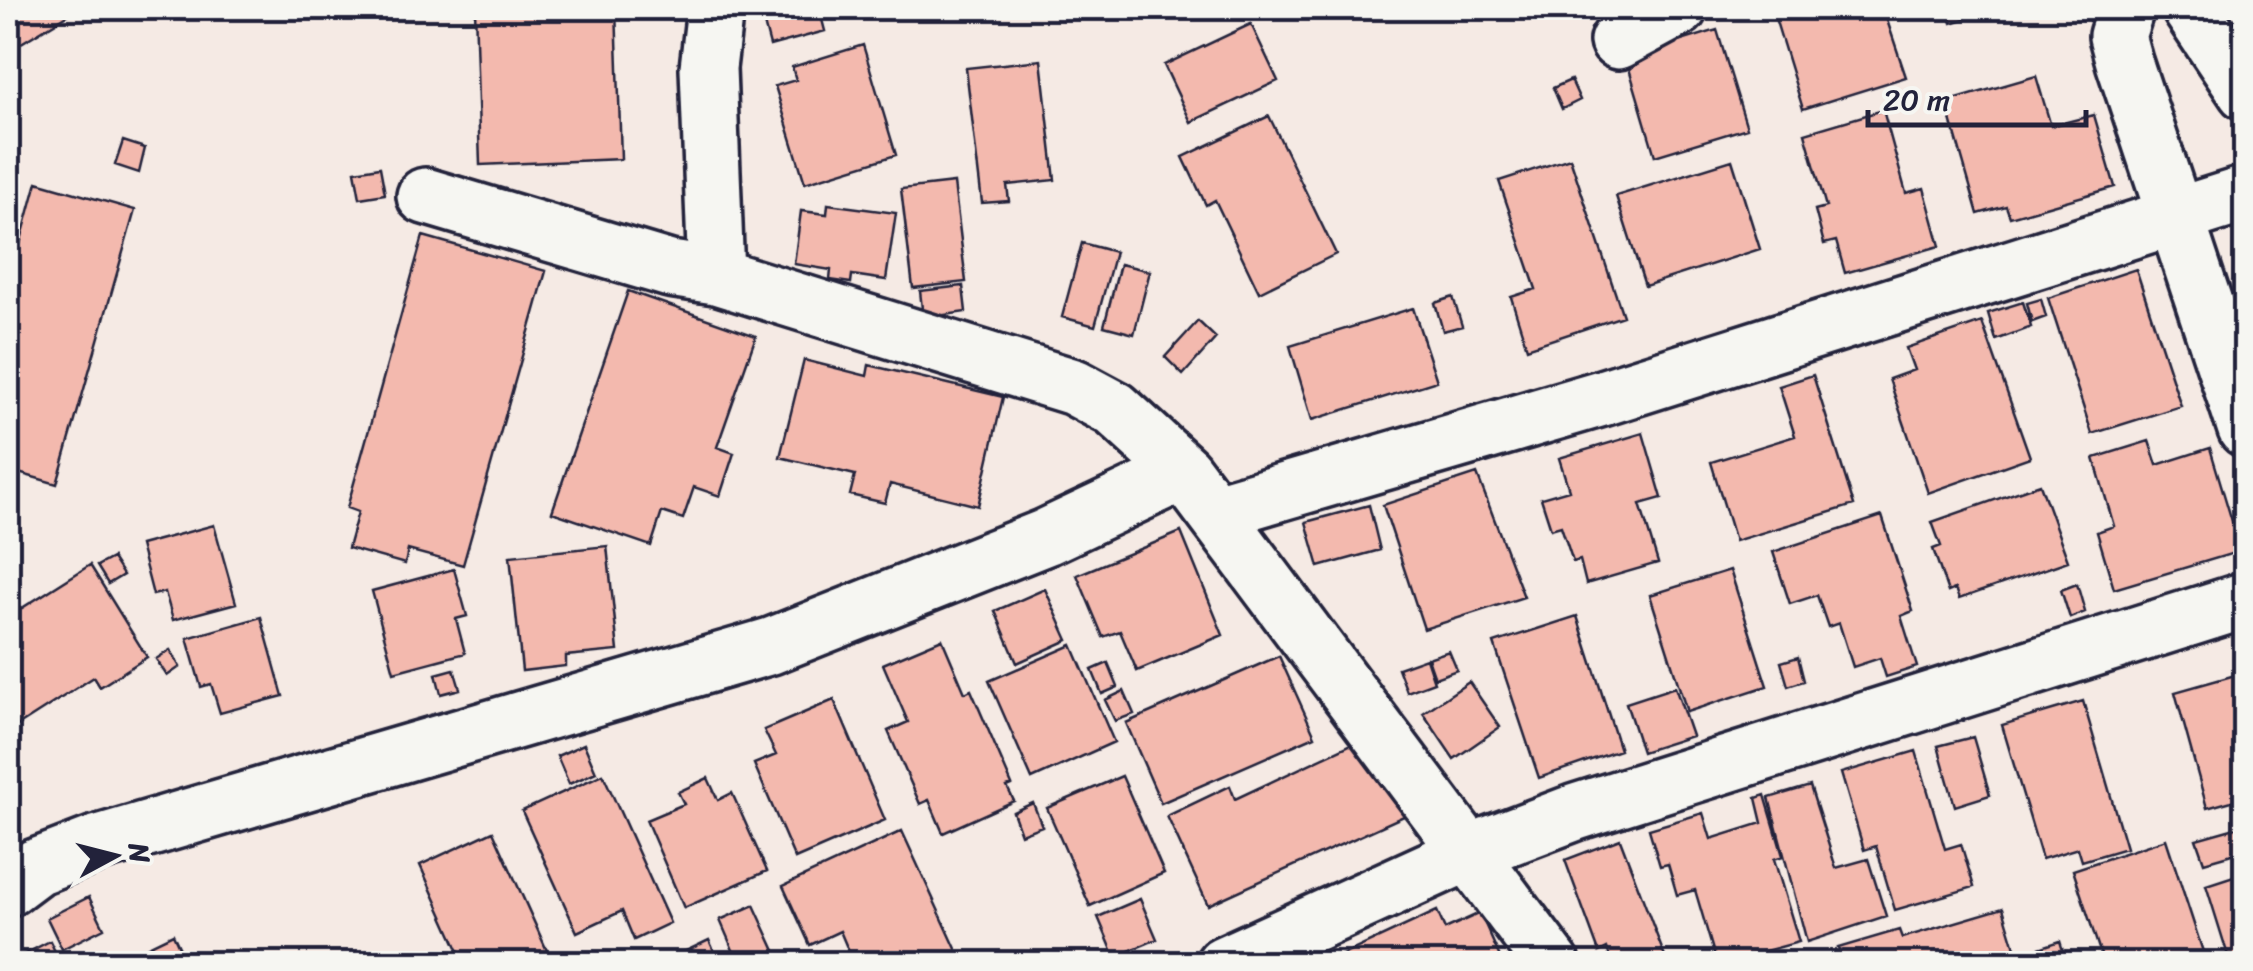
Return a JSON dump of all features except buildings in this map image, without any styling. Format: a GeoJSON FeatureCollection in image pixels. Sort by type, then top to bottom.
{"type":"FeatureCollection","features":[{"type":"Feature","properties":{"kind":"street"},"geometry":{"type":"LineString","coordinates":[[716,8],[708,68],[716,276]]}},
{"type":"Feature","properties":{"kind":"street"},"geometry":{"type":"LineString","coordinates":[[1618,40],[1679,8]]}},
{"type":"Feature","properties":{"kind":"street"},"geometry":{"type":"LineString","coordinates":[[2126,8],[2117,36],[2246,428]]}},
{"type":"Feature","properties":{"kind":"street"},"geometry":{"type":"LineString","coordinates":[[2190,8],[2246,92]]}},
{"type":"Feature","properties":{"kind":"street"},"geometry":{"type":"LineString","coordinates":[[8,888],[36,867],[96,844],[771,646],[1046,537],[1200,492],[1602,398],[2246,194]]}},
{"type":"Feature","properties":{"kind":"street"},"geometry":{"type":"LineString","coordinates":[[425,196],[670,269],[716,276],[1074,387],[1114,409],[1200,492],[1552,964]]}},
{"type":"Feature","properties":{"kind":"street"},"geometry":{"type":"LineString","coordinates":[[1224,964],[1470,852],[1594,806],[2246,600]]}}]}
